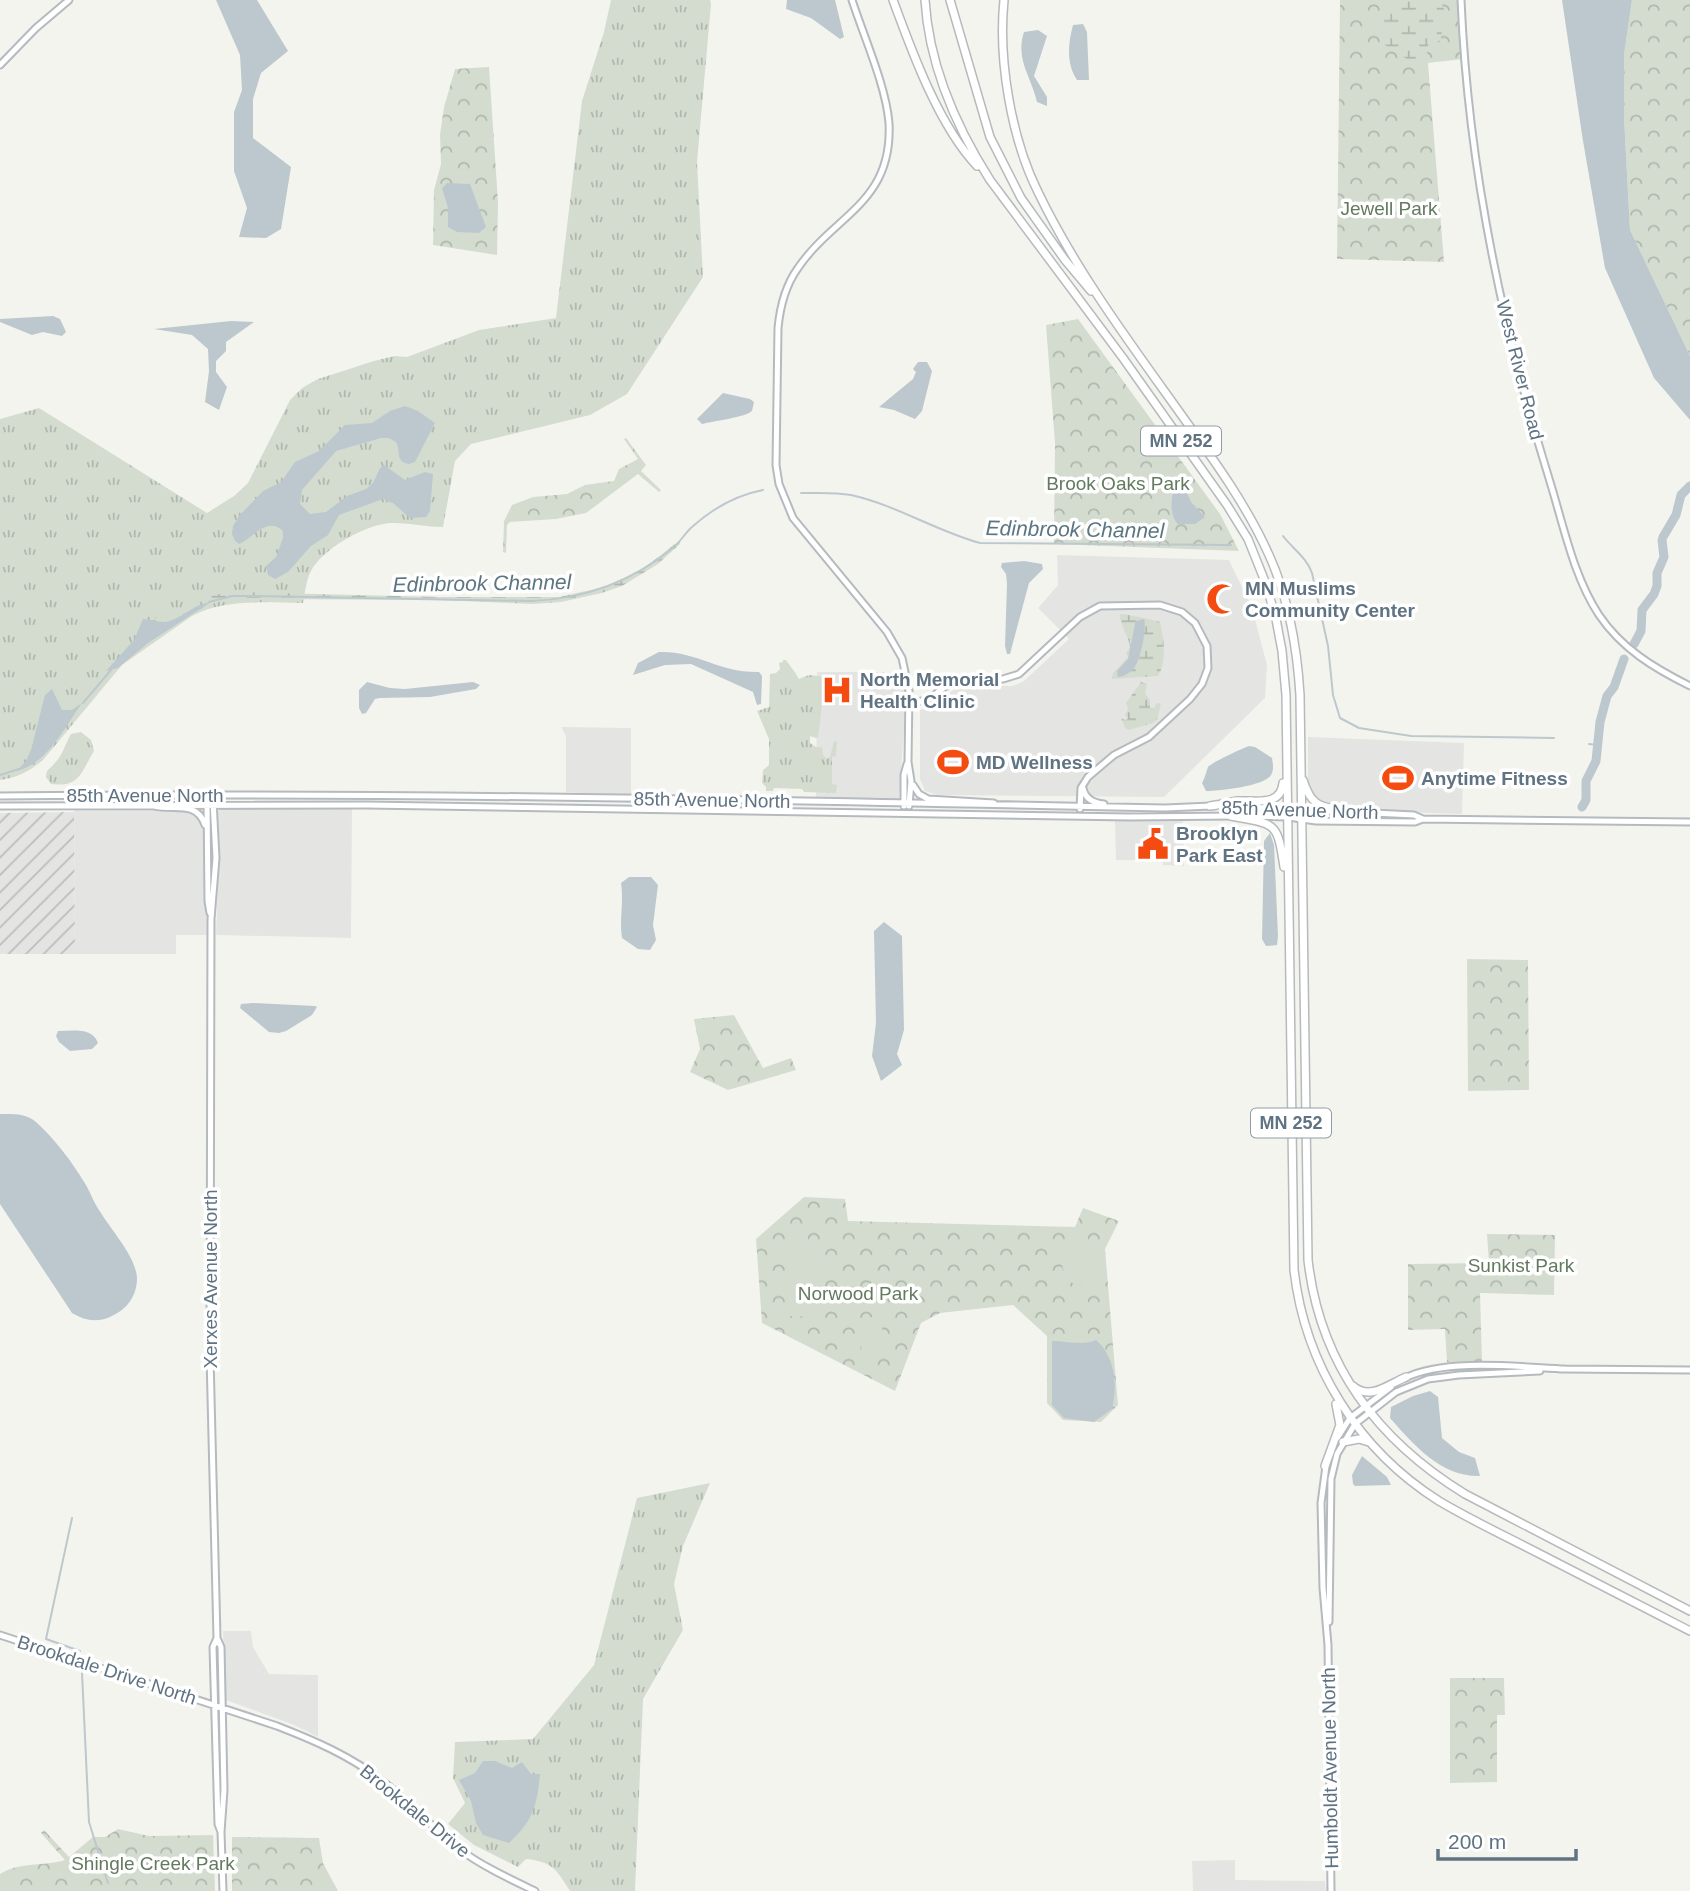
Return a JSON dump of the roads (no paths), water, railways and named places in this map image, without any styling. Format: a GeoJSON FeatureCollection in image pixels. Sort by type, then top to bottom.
{"type":"FeatureCollection","features":[{"type":"Feature","properties":{"kind":"highway"},"geometry":{"type":"LineString","coordinates":[[950,0],[990,137],[1021,198],[1065,260],[1110,313]]}},
{"type":"Feature","properties":{"kind":"highway"},"geometry":{"type":"LineString","coordinates":[[1004,0],[1003,47],[1020,147],[1037,191],[1069,249],[1110,313]]}},
{"type":"Feature","properties":{"kind":"highway"},"geometry":{"type":"LineString","coordinates":[[893,2],[940,111],[961,150],[990,180]]}},
{"type":"Feature","properties":{"kind":"highway"},"geometry":{"type":"LineString","coordinates":[[926,4],[934,57],[946,96],[962,133],[990,180]]}},
{"type":"Feature","properties":{"kind":"highway","name":"MN 252"},"geometry":{"type":"LineString","coordinates":[[990,180],[1123,358],[1227,505],[1248,539],[1266,584],[1278,629],[1285,684],[1292,1239],[1296,1285],[1310,1339],[1334,1393],[1370,1443],[1411,1481],[1448,1506],[1690,1631]]}},
{"type":"Feature","properties":{"kind":"highway","name":"MN 252"},"geometry":{"type":"LineString","coordinates":[[1110,313],[1238,495],[1271,561],[1287,607],[1296,650],[1300,695],[1308,1260],[1321,1320],[1347,1380],[1366,1410],[1408,1454],[1450,1485],[1690,1611]]}},
{"type":"Feature","properties":{"kind":"highway"},"geometry":{"type":"LineString","coordinates":[[1210,806],[1237,801],[1271,800],[1277,797],[1283,789],[1287,754]]}},
{"type":"Feature","properties":{"kind":"highway"},"geometry":{"type":"LineString","coordinates":[[1301,772],[1313,802],[1320,806],[1354,812]]}},
{"type":"Feature","properties":{"kind":"highway"},"geometry":{"type":"LineString","coordinates":[[1231,816],[1264,821],[1276,829],[1288,894]]}},
{"type":"Feature","properties":{"kind":"highway"},"geometry":{"type":"LineString","coordinates":[[1310,1339],[1314,1359],[1340,1414],[1340,1425],[1325,1466]]}},
{"type":"Feature","properties":{"kind":"highway"},"geometry":{"type":"LineString","coordinates":[[1347,1380],[1358,1391],[1369,1393],[1406,1377]]}},
{"type":"Feature","properties":{"kind":"highway"},"geometry":{"type":"LineString","coordinates":[[1343,1442],[1359,1439],[1370,1443]]}},
{"type":"Feature","properties":{"kind":"street"},"geometry":{"type":"LineString","coordinates":[[0,65],[36,27],[69,0]]}},
{"type":"Feature","properties":{"kind":"street"},"geometry":{"type":"LineString","coordinates":[[852,0],[886,103],[889,125],[887,147],[879,176],[869,195],[804,259],[783,298],[778,328],[776,464],[782,494],[793,518],[887,632],[907,672],[908,762],[911,780],[906,813]]}},
{"type":"Feature","properties":{"kind":"street","name":"West River Road"},"geometry":{"type":"LineString","coordinates":[[1461,0],[1476,168],[1487,237],[1525,401],[1581,579],[1598,613],[1626,646],[1650,665],[1690,686]]}},
{"type":"Feature","properties":{"kind":"street"},"geometry":{"type":"LineString","coordinates":[[909,703],[928,701],[946,686],[960,679],[1003,679],[1019,674],[1080,617],[1100,606],[1160,606],[1182,612],[1198,627],[1207,646],[1208,668],[1202,684],[1190,699],[1149,737],[1109,759],[1084,782],[1080,816]]}},
{"type":"Feature","properties":{"kind":"street"},"geometry":{"type":"LineString","coordinates":[[907,803],[904,775],[908,762]]}},
{"type":"Feature","properties":{"kind":"street"},"geometry":{"type":"LineString","coordinates":[[911,780],[919,794],[928,799],[987,801],[1004,805]]}},
{"type":"Feature","properties":{"kind":"street"},"geometry":{"type":"LineString","coordinates":[[1084,782],[1084,792],[1094,802],[1129,804],[1140,808]]}},
{"type":"Feature","properties":{"kind":"street","name":"85th Avenue North"},"geometry":{"type":"LineString","coordinates":[[0,796],[209,794],[1140,808],[1260,806],[1301,819],[1415,822],[1423,819]]}},
{"type":"Feature","properties":{"kind":"street","name":"Xerxes Avenue North"},"geometry":{"type":"LineString","coordinates":[[209,794],[216,858],[211,919],[210,1356],[217,1638],[221,1647],[223,1891]]}},
{"type":"Feature","properties":{"kind":"street","name":"85th Avenue North"},"geometry":{"type":"LineString","coordinates":[[0,806],[210,803],[1080,816],[1231,816],[1301,810],[1413,815],[1423,819],[1690,822]]}},
{"type":"Feature","properties":{"kind":"street","name":"Xerxes Avenue North"},"geometry":{"type":"LineString","coordinates":[[210,803],[207,831],[208,901],[211,919]]}},
{"type":"Feature","properties":{"kind":"street"},"geometry":{"type":"LineString","coordinates":[[148,804],[162,808],[190,808],[202,816],[207,831]]}},
{"type":"Feature","properties":{"kind":"street"},"geometry":{"type":"LineString","coordinates":[[1352,1421],[1406,1377],[1424,1371],[1455,1367],[1690,1370]]}},
{"type":"Feature","properties":{"kind":"street"},"geometry":{"type":"LineString","coordinates":[[1366,1410],[1396,1392],[1428,1379],[1565,1369]]}},
{"type":"Feature","properties":{"kind":"street","name":"Humboldt Avenue North"},"geometry":{"type":"LineString","coordinates":[[1328,1645],[1331,1589],[1330,1490],[1333,1467],[1352,1421]]}},
{"type":"Feature","properties":{"kind":"street","name":"Humboldt Avenue North"},"geometry":{"type":"LineString","coordinates":[[1331,1891],[1328,1645],[1321,1503],[1325,1466],[1338,1437],[1352,1421]]}},
{"type":"Feature","properties":{"kind":"street","name":"Brookdale Drive North"},"geometry":{"type":"LineString","coordinates":[[0,1635],[215,1705]]}},
{"type":"Feature","properties":{"kind":"street","name":"Xerxes Avenue North"},"geometry":{"type":"LineString","coordinates":[[217,1638],[213,1647],[218,1824],[221,1832]]}},
{"type":"Feature","properties":{"kind":"street","name":"Brookdale Drive"},"geometry":{"type":"LineString","coordinates":[[215,1705],[285,1729],[352,1760],[396,1791],[461,1850],[535,1891]]}},
{"type":"Feature","properties":{"kind":"waterway"},"geometry":{"type":"LineString","coordinates":[[1663,537],[1676,515],[1681,495],[1690,486]]}},
{"type":"Feature","properties":{"kind":"waterway","name":"Edinbrook Channel"},"geometry":{"type":"LineString","coordinates":[[209,602],[232,596],[531,601],[571,597],[607,586],[642,570],[674,547],[708,514],[734,499],[763,490]]}},
{"type":"Feature","properties":{"kind":"waterway","name":"Edinbrook Channel"},"geometry":{"type":"LineString","coordinates":[[801,493],[839,493],[868,499],[980,543],[1231,545]]}},
{"type":"Feature","properties":{"kind":"waterway","name":"Edinbrook Channel"},"geometry":{"type":"LineString","coordinates":[[1283,536],[1303,558],[1312,573],[1328,646],[1333,695],[1340,718],[1359,728],[1411,736],[1554,738]]}},
{"type":"Feature","properties":{"kind":"waterway"},"geometry":{"type":"LineString","coordinates":[[1634,644],[1641,631],[1642,610],[1657,586],[1657,573],[1664,557],[1662,540]]}},
{"type":"Feature","properties":{"kind":"waterway"},"geometry":{"type":"LineString","coordinates":[[1582,807],[1586,800],[1586,781],[1596,761],[1600,722],[1607,696],[1614,687],[1624,659]]}},
{"type":"Feature","properties":{"kind":"waterway","name":"Edinbrook Channel"},"geometry":{"type":"LineString","coordinates":[[83,703],[111,670]]}},
{"type":"Feature","properties":{"kind":"waterway"},"geometry":{"type":"LineString","coordinates":[[1589,744],[1597,745]]}},
{"type":"Feature","properties":{"kind":"waterway","name":"Edinbrook Channel"},"geometry":{"type":"LineString","coordinates":[[0,775],[19,769]]}},
{"type":"Feature","properties":{"kind":"waterway"},"geometry":{"type":"LineString","coordinates":[[72,1518],[46,1639],[80,1651]]}},
{"type":"Feature","properties":{"kind":"waterway"},"geometry":{"type":"LineString","coordinates":[[82,1673],[89,1822],[108,1883]]}},
{"type":"Feature","properties":{"kind":"place","name":"MN Muslims Community Center"},"geometry":{"type":"Point","coordinates":[1222,599]}},
{"type":"Feature","properties":{"kind":"place","name":"North Memorial Health Clinic"},"geometry":{"type":"Point","coordinates":[837,690]}},
{"type":"Feature","properties":{"kind":"place","name":"MD Wellness"},"geometry":{"type":"Point","coordinates":[953,762]}},
{"type":"Feature","properties":{"kind":"place","name":"Anytime Fitness"},"geometry":{"type":"Point","coordinates":[1398,778]}},
{"type":"Feature","properties":{"kind":"place","name":"Brooklyn Park East"},"geometry":{"type":"Point","coordinates":[1153,844]}},
{"type":"Feature","properties":{"kind":"park label","name":"Jewell Park"},"geometry":{"type":"Point","coordinates":[1389,208]}},
{"type":"Feature","properties":{"kind":"park label","name":"Brook Oaks Park"},"geometry":{"type":"Point","coordinates":[1118,483]}},
{"type":"Feature","properties":{"kind":"park label","name":"Sunkist Park"},"geometry":{"type":"Point","coordinates":[1521,1265]}},
{"type":"Feature","properties":{"kind":"park label","name":"Norwood Park"},"geometry":{"type":"Point","coordinates":[858,1293]}},
{"type":"Feature","properties":{"kind":"park label","name":"Shingle Creek Park"},"geometry":{"type":"Point","coordinates":[153,1863]}}]}
